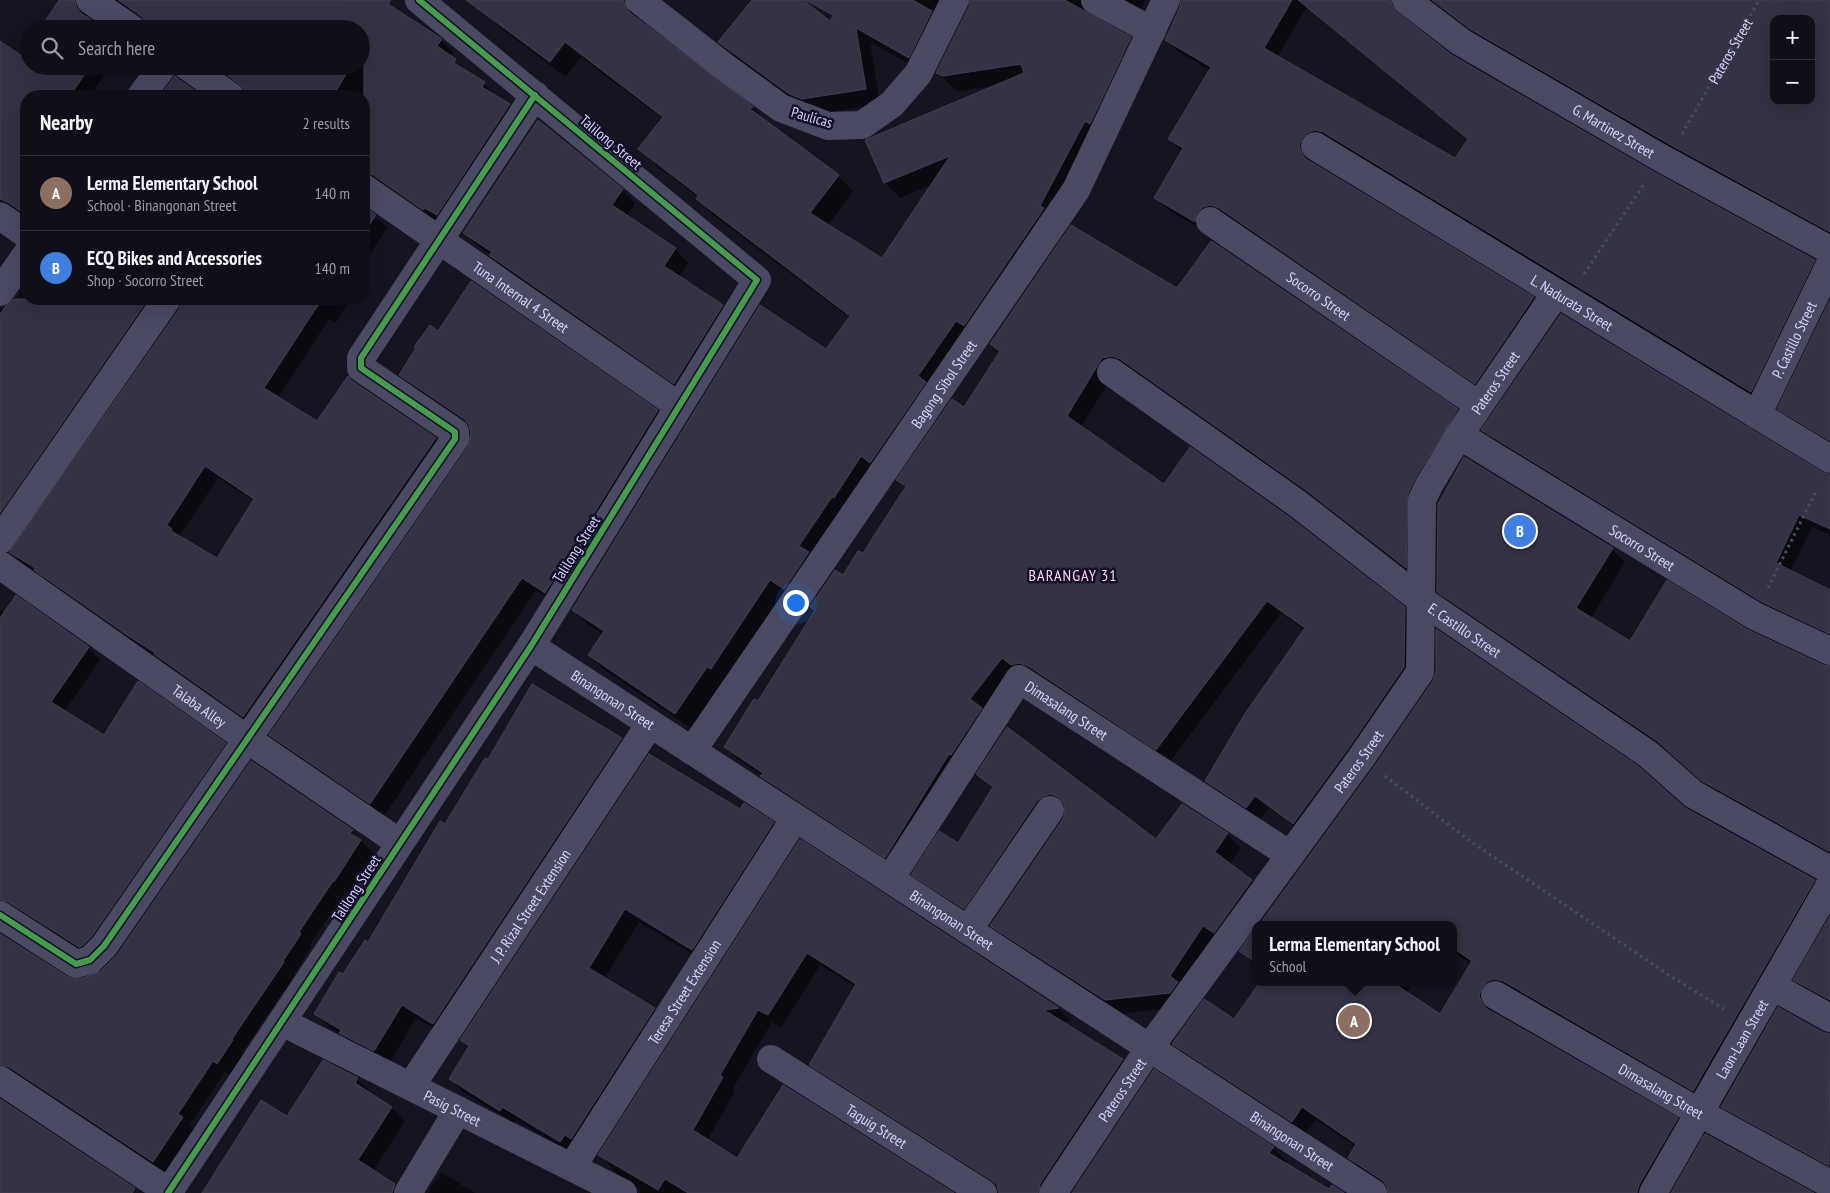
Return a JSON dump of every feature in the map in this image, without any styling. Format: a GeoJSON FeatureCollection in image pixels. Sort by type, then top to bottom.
{"type":"FeatureCollection","features":[{"type":"Feature","properties":{"kind":"street"},"geometry":{"type":"LineString","coordinates":[[90,0],[119,20]]}},
{"type":"Feature","properties":{"kind":"street","name":"Talilong Street"},"geometry":{"type":"LineString","coordinates":[[169,1192],[531,646],[757,280],[419,0]]}},
{"type":"Feature","properties":{"kind":"street","name":"Paulicas"},"geometry":{"type":"LineString","coordinates":[[639,0],[722,66],[781,108],[828,126],[862,125],[892,104],[918,74],[955,0]]}},
{"type":"Feature","properties":{"kind":"street"},"geometry":{"type":"LineString","coordinates":[[1095,0],[1152,31]]}},
{"type":"Feature","properties":{"kind":"street","name":"Bagong Sibol Street"},"geometry":{"type":"LineString","coordinates":[[692,750],[1076,190],[1166,0]]}},
{"type":"Feature","properties":{"kind":"street","name":"G. Martinez Street"},"geometry":{"type":"LineString","coordinates":[[1406,0],[1461,42],[1661,158],[1830,250]]}},
{"type":"Feature","properties":{"kind":"street"},"geometry":{"type":"LineString","coordinates":[[145,90],[156,75]]}},
{"type":"Feature","properties":{"kind":"street"},"geometry":{"type":"LineString","coordinates":[[200,75],[221,90]]}},
{"type":"Feature","properties":{"kind":"street"},"geometry":{"type":"LineString","coordinates":[[0,915],[76,964],[90,960],[104,946],[455,439],[455,432],[361,368],[361,358],[535,95]]}},
{"type":"Feature","properties":{"kind":"street","name":"L. Nadurata Street"},"geometry":{"type":"LineString","coordinates":[[1315,146],[1830,459]]}},
{"type":"Feature","properties":{"kind":"street","name":"Tuna Internal 4 Street"},"geometry":{"type":"LineString","coordinates":[[370,192],[679,406]]}},
{"type":"Feature","properties":{"kind":"street"},"geometry":{"type":"LineString","coordinates":[[0,216],[20,230]]}},
{"type":"Feature","properties":{"kind":"street","name":"Socorro Street"},"geometry":{"type":"LineString","coordinates":[[1210,221],[1479,405]]}},
{"type":"Feature","properties":{"kind":"street"},"geometry":{"type":"LineString","coordinates":[[0,292],[20,264]]}},
{"type":"Feature","properties":{"kind":"street","name":"P. Castillo Street"},"geometry":{"type":"LineString","coordinates":[[1757,415],[1830,264]]}},
{"type":"Feature","properties":{"kind":"street","name":"Pateros Street"},"geometry":{"type":"LineString","coordinates":[[1053,1193],[1150,1047],[1361,758],[1420,672],[1422,500],[1459,435],[1479,405],[1561,296]]}},
{"type":"Feature","properties":{"kind":"street"},"geometry":{"type":"LineString","coordinates":[[0,540],[163,305]]}},
{"type":"Feature","properties":{"kind":"street","name":"E. Castillo Street"},"geometry":{"type":"LineString","coordinates":[[1111,372],[1298,504],[1421,600],[1648,754],[1692,794],[1830,870]]}},
{"type":"Feature","properties":{"kind":"street","name":"Socorro Street"},"geometry":{"type":"LineString","coordinates":[[1459,435],[1755,616],[1830,651]]}},
{"type":"Feature","properties":{"kind":"street","name":"Talaba Alley"},"geometry":{"type":"LineString","coordinates":[[0,565],[400,843]]}},
{"type":"Feature","properties":{"kind":"street","name":"Binangonan Street"},"geometry":{"type":"LineString","coordinates":[[531,646],[1374,1193]]}},
{"type":"Feature","properties":{"kind":"street","name":"Dimasalang Street"},"geometry":{"type":"LineString","coordinates":[[890,879],[1019,679],[1290,855]]}},
{"type":"Feature","properties":{"kind":"street","name":"J. P. Rizal Street Extension"},"geometry":{"type":"LineString","coordinates":[[411,1086],[650,724]]}},
{"type":"Feature","properties":{"kind":"street"},"geometry":{"type":"LineString","coordinates":[[968,930],[1050,810]]}},
{"type":"Feature","properties":{"kind":"street","name":"Teresa Street Extension"},"geometry":{"type":"LineString","coordinates":[[572,1167],[795,818]]}},
{"type":"Feature","properties":{"kind":"street","name":"Laon-Laan Street"},"geometry":{"type":"LineString","coordinates":[[1653,1193],[1830,885]]}},
{"type":"Feature","properties":{"kind":"street"},"geometry":{"type":"LineString","coordinates":[[1772,986],[1830,1018]]}},
{"type":"Feature","properties":{"kind":"street","name":"Dimasalang Street"},"geometry":{"type":"LineString","coordinates":[[1495,995],[1700,1113],[1830,1184]]}},
{"type":"Feature","properties":{"kind":"street","name":"Pasig Street"},"geometry":{"type":"LineString","coordinates":[[282,1022],[623,1193]]}},
{"type":"Feature","properties":{"kind":"street","name":"Taguig Street"},"geometry":{"type":"LineString","coordinates":[[771,1059],[983,1193]]}},
{"type":"Feature","properties":{"kind":"street"},"geometry":{"type":"LineString","coordinates":[[0,1080],[169,1192]]}},
{"type":"Feature","properties":{"kind":"street"},"geometry":{"type":"LineString","coordinates":[[408,1193],[458,1110]]}},
{"type":"Feature","properties":{"kind":"path"},"geometry":{"type":"LineString","coordinates":[[1755,616],[1817,488]]}},
{"type":"Feature","properties":{"kind":"path"},"geometry":{"type":"LineString","coordinates":[[1361,758],[1470,841],[1669,975],[1750,1025]]}},
{"type":"Feature","properties":{"kind":"building"},"geometry":{"type":"Polygon","coordinates":[[[59,0],[75,0],[76,7],[91,20],[46,20],[59,0]]]}},
{"type":"Feature","properties":{"kind":"building"},"geometry":{"type":"Polygon","coordinates":[[[118,0],[391,0],[388,4],[442,39],[437,46],[456,59],[454,63],[485,82],[482,87],[510,104],[437,215],[425,208],[423,210],[370,174],[370,90],[364,90],[364,75],[370,75],[370,20],[144,20],[118,0]]]}},
{"type":"Feature","properties":{"kind":"building"},"geometry":{"type":"Polygon","coordinates":[[[466,0],[623,0],[629,12],[754,107],[749,108],[839,175],[810,213],[882,258],[950,156],[884,183],[865,140],[1024,73],[1021,64],[943,76],[936,73],[969,7],[970,0],[1065,0],[1131,37],[1090,124],[1085,121],[1040,206],[1044,208],[964,326],[956,321],[918,376],[926,382],[870,463],[861,456],[834,498],[832,497],[799,546],[809,552],[784,589],[770,580],[711,669],[707,667],[675,714],[588,655],[604,631],[572,610],[760,305],[826,349],[850,316],[696,199],[698,195],[638,149],[663,117],[565,42],[550,62],[466,0]]]}},
{"type":"Feature","properties":{"kind":"building"},"geometry":{"type":"Polygon","coordinates":[[[752,0],[803,0],[830,21],[833,15],[805,0],[913,0],[932,11],[909,58],[856,28],[866,89],[802,99],[789,94],[718,42],[752,0]]]}},
{"type":"Feature","properties":{"kind":"building"},"geometry":{"type":"Polygon","coordinates":[[[1181,0],[1292,0],[1264,48],[1455,158],[1468,139],[1298,0],[1391,0],[1392,6],[1397,12],[1453,56],[1654,172],[1815,260],[1751,392],[1323,132],[1315,130],[1307,133],[1302,138],[1299,146],[1306,159],[1534,297],[1475,384],[1219,208],[1211,205],[1203,207],[1197,213],[1195,222],[1154,198],[1183,148],[1168,139],[1211,67],[1165,40],[1180,7],[1181,0]]]}},
{"type":"Feature","properties":{"kind":"building"},"geometry":{"type":"Polygon","coordinates":[[[1432,0],[1830,0],[1830,232],[1669,144],[1470,29],[1432,0]]]}},
{"type":"Feature","properties":{"kind":"building"},"geometry":{"type":"Polygon","coordinates":[[[0,41],[20,55],[20,75],[84,75],[74,90],[20,90],[20,211],[0,199],[0,41]]]}},
{"type":"Feature","properties":{"kind":"building"},"geometry":{"type":"Polygon","coordinates":[[[227,75],[346,75],[337,90],[244,90],[227,75]]]}},
{"type":"Feature","properties":{"kind":"building"},"geometry":{"type":"Polygon","coordinates":[[[175,76],[194,90],[164,90],[175,76]]]}},
{"type":"Feature","properties":{"kind":"building"},"geometry":{"type":"Polygon","coordinates":[[[538,120],[623,189],[612,205],[676,248],[664,266],[723,305],[674,384],[489,255],[492,252],[463,233],[538,120]]]}},
{"type":"Feature","properties":{"kind":"building"},"geometry":{"type":"Polygon","coordinates":[[[370,211],[376,215],[370,224],[370,211]]]}},
{"type":"Feature","properties":{"kind":"building"},"geometry":{"type":"Polygon","coordinates":[[[1071,225],[1177,288],[1211,241],[1458,409],[1416,477],[1408,494],[1406,568],[1307,491],[1120,359],[1112,356],[1102,358],[1067,416],[1164,484],[1190,447],[1289,517],[1405,607],[1404,667],[1348,749],[1293,824],[1255,796],[1246,808],[1205,781],[1244,715],[1305,628],[1267,601],[1156,750],[1028,666],[1019,663],[1011,665],[1002,658],[970,699],[982,708],[951,755],[949,754],[885,858],[760,776],[763,773],[724,747],[754,699],[758,701],[815,610],[810,607],[835,570],[843,575],[858,551],[863,553],[906,486],[896,480],[952,399],[964,407],[1000,351],[990,344],[1071,225]]]}},
{"type":"Feature","properties":{"kind":"building"},"geometry":{"type":"Polygon","coordinates":[[[471,281],[658,410],[545,593],[522,578],[370,804],[269,735],[468,447],[471,432],[469,425],[464,419],[399,375],[416,348],[414,347],[430,325],[438,331],[471,281]]]}},
{"type":"Feature","properties":{"kind":"building"},"geometry":{"type":"Polygon","coordinates":[[[14,299],[20,299],[20,305],[144,305],[0,513],[0,314],[14,299]]]}},
{"type":"Feature","properties":{"kind":"building"},"geometry":{"type":"Polygon","coordinates":[[[1830,300],[1830,441],[1777,409],[1830,300]]]}},
{"type":"Feature","properties":{"kind":"building"},"geometry":{"type":"Polygon","coordinates":[[[181,305],[318,305],[264,388],[317,421],[348,376],[352,381],[436,438],[243,717],[155,653],[34,570],[35,568],[9,552],[181,305]],[[205,466],[167,525],[172,529],[171,531],[217,558],[254,499],[205,466]]]}},
{"type":"Feature","properties":{"kind":"building"},"geometry":{"type":"Polygon","coordinates":[[[1561,314],[1822,472],[1830,475],[1830,529],[1799,515],[1776,563],[1830,590],[1830,634],[1762,602],[1481,430],[1561,314]]]}},
{"type":"Feature","properties":{"kind":"building"},"geometry":{"type":"Polygon","coordinates":[[[1464,457],[1613,548],[1576,608],[1630,641],[1667,580],[1748,630],[1823,665],[1830,666],[1830,852],[1702,781],[1657,741],[1437,592],[1438,504],[1464,457]]]}},
{"type":"Feature","properties":{"kind":"building"},"geometry":{"type":"Polygon","coordinates":[[[16,595],[89,647],[51,702],[104,735],[138,681],[226,743],[92,936],[79,947],[8,902],[0,900],[0,618],[16,595]]]}},
{"type":"Feature","properties":{"kind":"building"},"geometry":{"type":"Polygon","coordinates":[[[1436,629],[1638,766],[1685,808],[1815,880],[1693,1091],[1503,981],[1494,979],[1488,981],[1482,987],[1479,996],[1487,1009],[1678,1118],[1639,1185],[1637,1193],[1388,1193],[1387,1186],[1382,1180],[1348,1158],[1356,1144],[1302,1107],[1292,1122],[1172,1044],[1204,999],[1234,1019],[1257,986],[1398,986],[1440,1014],[1472,961],[1457,951],[1457,921],[1262,921],[1374,767],[1433,681],[1436,672],[1436,629]]]}},
{"type":"Feature","properties":{"kind":"building"},"geometry":{"type":"Polygon","coordinates":[[[532,684],[622,738],[433,1024],[402,1005],[374,1051],[339,1033],[341,1030],[314,1014],[339,972],[343,974],[365,940],[368,942],[440,821],[445,824],[485,758],[488,759],[532,684]]]}},
{"type":"Feature","properties":{"kind":"building"},"geometry":{"type":"Polygon","coordinates":[[[1007,727],[1156,839],[1182,804],[1228,833],[1215,852],[1252,880],[1214,933],[1203,926],[1170,976],[1178,982],[1170,993],[1105,1000],[990,926],[1063,819],[1065,812],[1064,804],[1058,797],[1051,794],[1037,801],[964,909],[911,875],[939,831],[958,843],[993,787],[976,774],[1007,727]]]}},
{"type":"Feature","properties":{"kind":"building"},"geometry":{"type":"Polygon","coordinates":[[[649,754],[740,809],[744,803],[774,822],[692,950],[625,909],[589,968],[655,1008],[571,1139],[565,1135],[560,1142],[502,1107],[500,1111],[449,1079],[469,1046],[460,1040],[649,754]]]}},
{"type":"Feature","properties":{"kind":"building"},"geometry":{"type":"Polygon","coordinates":[[[251,761],[353,830],[350,833],[361,840],[299,932],[301,934],[284,962],[217,1064],[213,1061],[178,1114],[183,1117],[153,1162],[9,1067],[0,1065],[0,934],[68,977],[80,979],[101,971],[117,955],[251,761]]]}},
{"type":"Feature","properties":{"kind":"building"},"geometry":{"type":"Polygon","coordinates":[[[800,839],[1059,1008],[1044,1010],[1123,1059],[1040,1184],[1038,1193],[999,1193],[997,1185],[991,1180],[809,1065],[856,984],[807,953],[768,1015],[758,1010],[720,1075],[723,1077],[693,1130],[737,1158],[783,1085],[954,1193],[688,1193],[665,1179],[658,1190],[598,1155],[800,839]]]}},
{"type":"Feature","properties":{"kind":"building"},"geometry":{"type":"Polygon","coordinates":[[[1830,916],[1830,1000],[1793,980],[1830,916]]]}},
{"type":"Feature","properties":{"kind":"building"},"geometry":{"type":"Polygon","coordinates":[[[1252,933],[1252,960],[1239,951],[1252,933]]]}},
{"type":"Feature","properties":{"kind":"building"},"geometry":{"type":"Polygon","coordinates":[[[1778,1007],[1822,1032],[1830,1034],[1829,1166],[1721,1107],[1778,1007]]]}},
{"type":"Feature","properties":{"kind":"building"},"geometry":{"type":"Polygon","coordinates":[[[323,1060],[358,1078],[355,1083],[392,1107],[358,1160],[395,1184],[392,1193],[202,1193],[261,1100],[287,1116],[323,1060]]]}},
{"type":"Feature","properties":{"kind":"building"},"geometry":{"type":"Polygon","coordinates":[[[1154,1069],[1274,1147],[1269,1153],[1329,1189],[1332,1185],[1344,1193],[1072,1193],[1154,1069]]]}},
{"type":"Feature","properties":{"kind":"building"},"geometry":{"type":"Polygon","coordinates":[[[0,1099],[135,1188],[132,1193],[0,1193],[0,1099]]]}},
{"type":"Feature","properties":{"kind":"building"},"geometry":{"type":"Polygon","coordinates":[[[1705,1134],[1814,1193],[1671,1193],[1705,1134]]]}},
{"type":"Feature","properties":{"kind":"cycle path"},"geometry":{"type":"LineString","coordinates":[[168,1193],[531,646],[757,280],[419,0]]}},
{"type":"Feature","properties":{"kind":"cycle path"},"geometry":{"type":"LineString","coordinates":[[0,915],[76,964],[90,960],[104,946],[455,439],[455,432],[361,368],[361,358],[535,95]]}},
{"type":"Feature","properties":{"kind":"place","name":"ECQ Bikes and Accessories"},"geometry":{"type":"Point","coordinates":[1520,531]}},
{"type":"Feature","properties":{"kind":"place","name":"Lerma Elementary School"},"geometry":{"type":"Point","coordinates":[1354,1021]}},
{"type":"Feature","properties":{"kind":"district","name":"BARANGAY 31"},"geometry":{"type":"Point","coordinates":[1073,575]}}]}
